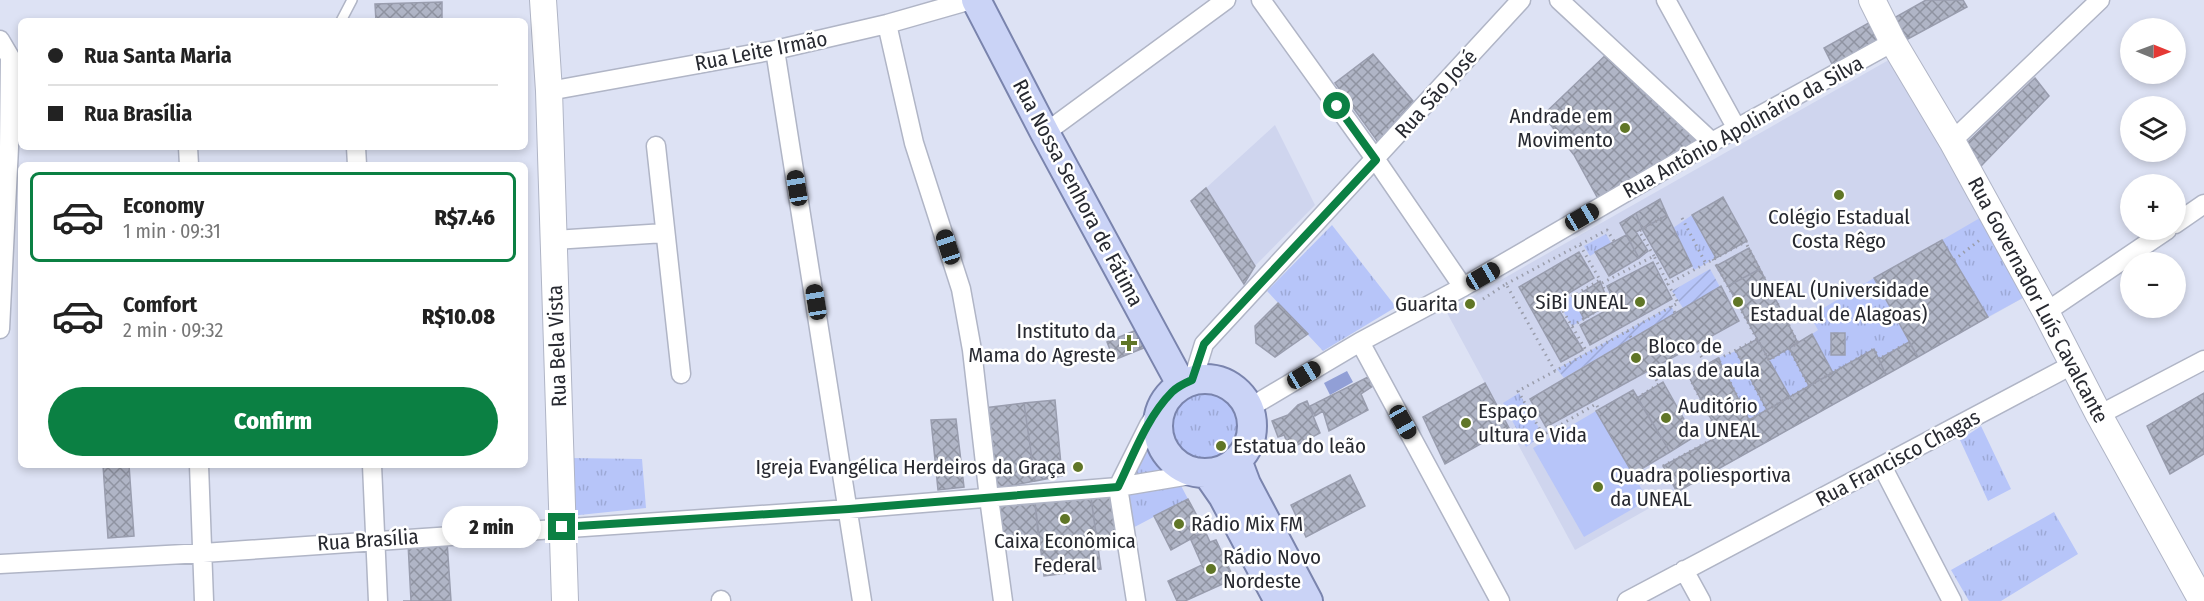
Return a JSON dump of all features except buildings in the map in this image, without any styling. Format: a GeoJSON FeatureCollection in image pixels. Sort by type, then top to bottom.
{"type":"FeatureCollection","features":[{"type":"Feature","properties":{"kind":"main road","name":"Rua Nossa Senhora de Fátima"},"geometry":{"type":"LineString","coordinates":[[976,0],[1166,356],[1179,389]]}},
{"type":"Feature","properties":{"kind":"main road"},"geometry":{"type":"LineString","coordinates":[[1220,380],[1232,387],[1249,408],[1252,427],[1248,445],[1237,460],[1218,471],[1205,473],[1184,468],[1169,457],[1160,441],[1158,422],[1179,389],[1220,380]]}},
{"type":"Feature","properties":{"kind":"main road"},"geometry":{"type":"LineString","coordinates":[[1237,460],[1245,484],[1308,601]]}},
{"type":"Feature","properties":{"kind":"main road"},"geometry":{"type":"LineString","coordinates":[[1205,473],[1223,496],[1279,601]]}},
{"type":"Feature","properties":{"kind":"street","name":"Rua Bela Vista"},"geometry":{"type":"LineString","coordinates":[[543,0],[549,91],[565,601]]}},
{"type":"Feature","properties":{"kind":"street","name":"Rua Leite Irmão"},"geometry":{"type":"LineString","coordinates":[[549,91],[775,50],[887,24],[970,0]]}},
{"type":"Feature","properties":{"kind":"street"},"geometry":{"type":"LineString","coordinates":[[1045,133],[1226,0]]}},
{"type":"Feature","properties":{"kind":"street"},"geometry":{"type":"LineString","coordinates":[[1261,0],[1376,160],[1463,287]]}},
{"type":"Feature","properties":{"kind":"street","name":"Rua São José"},"geometry":{"type":"LineString","coordinates":[[1118,487],[1149,424],[1179,389],[1204,344],[1521,0]]}},
{"type":"Feature","properties":{"kind":"street"},"geometry":{"type":"LineString","coordinates":[[1559,0],[1712,142]]}},
{"type":"Feature","properties":{"kind":"street"},"geometry":{"type":"LineString","coordinates":[[1666,0],[1737,129]]}},
{"type":"Feature","properties":{"kind":"street","name":"Rua Governador Luís Cavalcante"},"geometry":{"type":"LineString","coordinates":[[1872,0],[1893,42],[1952,141],[2046,312],[2072,365],[2202,601]]}},
{"type":"Feature","properties":{"kind":"street"},"geometry":{"type":"LineString","coordinates":[[1952,141],[2100,0]]}},
{"type":"Feature","properties":{"kind":"street"},"geometry":{"type":"LineString","coordinates":[[887,24],[914,143],[961,289],[972,350],[1003,601]]}},
{"type":"Feature","properties":{"kind":"street"},"geometry":{"type":"LineString","coordinates":[[0,40],[16,57],[4,148],[0,329]]}},
{"type":"Feature","properties":{"kind":"street","name":"Rua Antônio Apolinário da Silva"},"geometry":{"type":"LineString","coordinates":[[1249,408],[1360,342],[1463,287],[1712,142],[1893,42]]}},
{"type":"Feature","properties":{"kind":"street"},"geometry":{"type":"LineString","coordinates":[[775,50],[862,601]]}},
{"type":"Feature","properties":{"kind":"street"},"geometry":{"type":"LineString","coordinates":[[656,146],[681,374]]}},
{"type":"Feature","properties":{"kind":"street"},"geometry":{"type":"LineString","coordinates":[[2186,216],[2204,204]]}},
{"type":"Feature","properties":{"kind":"street"},"geometry":{"type":"LineString","coordinates":[[554,240],[665,233]]}},
{"type":"Feature","properties":{"kind":"street"},"geometry":{"type":"LineString","coordinates":[[2046,312],[2152,240]]}},
{"type":"Feature","properties":{"kind":"street"},"geometry":{"type":"LineString","coordinates":[[1360,342],[1500,601]]}},
{"type":"Feature","properties":{"kind":"street"},"geometry":{"type":"LineString","coordinates":[[1166,356],[1178,363],[1186,364],[1194,358],[1204,344]]}},
{"type":"Feature","properties":{"kind":"street"},"geometry":{"type":"LineString","coordinates":[[2099,415],[2204,360]]}},
{"type":"Feature","properties":{"kind":"street","name":"Rua Francisco Chagas"},"geometry":{"type":"LineString","coordinates":[[1627,601],[2072,365]]}},
{"type":"Feature","properties":{"kind":"street"},"geometry":{"type":"LineString","coordinates":[[1882,466],[1952,601]]}},
{"type":"Feature","properties":{"kind":"street"},"geometry":{"type":"LineString","coordinates":[[200,468],[204,601]]}},
{"type":"Feature","properties":{"kind":"street"},"geometry":{"type":"LineString","coordinates":[[372,468],[378,601]]}},
{"type":"Feature","properties":{"kind":"street","name":"Rua Brasília"},"geometry":{"type":"LineString","coordinates":[[0,564],[203,553],[849,509],[1118,487],[1205,473]]}},
{"type":"Feature","properties":{"kind":"street"},"geometry":{"type":"LineString","coordinates":[[1118,487],[1136,601]]}},
{"type":"Feature","properties":{"kind":"street"},"geometry":{"type":"LineString","coordinates":[[1684,570],[1701,601]]}},
{"type":"Feature","properties":{"kind":"lane"},"geometry":{"type":"LineString","coordinates":[[343,18],[352,0]]}},
{"type":"Feature","properties":{"kind":"path"},"geometry":{"type":"LineString","coordinates":[[1599,409],[1596,404],[1543,435],[1518,391],[1678,303],[1639,231],[1667,215]]}},
{"type":"Feature","properties":{"kind":"path"},"geometry":{"type":"LineString","coordinates":[[1682,218],[1706,264]]}},
{"type":"Feature","properties":{"kind":"path"},"geometry":{"type":"LineString","coordinates":[[1483,299],[1506,284],[1607,230],[1614,242]]}},
{"type":"Feature","properties":{"kind":"path"},"geometry":{"type":"LineString","coordinates":[[1954,260],[1985,235]]}},
{"type":"Feature","properties":{"kind":"path"},"geometry":{"type":"LineString","coordinates":[[1668,284],[1706,264],[1713,259],[1746,241],[1798,343],[1769,360],[1713,259]]}},
{"type":"Feature","properties":{"kind":"path"},"geometry":{"type":"LineString","coordinates":[[1572,326],[1610,303],[1580,245]]}},
{"type":"Feature","properties":{"kind":"path"},"geometry":{"type":"LineString","coordinates":[[1587,352],[1559,304],[1654,256]]}},
{"type":"Feature","properties":{"kind":"path"},"geometry":{"type":"LineString","coordinates":[[1506,284],[1556,370]]}},
{"type":"Feature","properties":{"kind":"path"},"geometry":{"type":"LineString","coordinates":[[1671,306],[1675,314]]}},
{"type":"Feature","properties":{"kind":"path"},"geometry":{"type":"LineString","coordinates":[[1627,331],[1632,339]]}},
{"type":"Feature","properties":{"kind":"path"},"geometry":{"type":"LineString","coordinates":[[1720,436],[1688,375],[1757,339]]}},
{"type":"Feature","properties":{"kind":"path"},"geometry":{"type":"LineString","coordinates":[[1662,466],[1874,349],[1879,359],[1909,342]]}},
{"type":"Feature","properties":{"kind":"path"},"geometry":{"type":"LineString","coordinates":[[1694,346],[1707,365]]}},
{"type":"Feature","properties":{"kind":"path"},"geometry":{"type":"LineString","coordinates":[[1789,348],[1809,386]]}},
{"type":"Feature","properties":{"kind":"path"},"geometry":{"type":"LineString","coordinates":[[1736,351],[1767,410]]}},
{"type":"Feature","properties":{"kind":"path"},"geometry":{"type":"LineString","coordinates":[[1718,358],[1749,420]]}},
{"type":"Feature","properties":{"kind":"path"},"geometry":{"type":"LineString","coordinates":[[1637,398],[1659,384],[1650,370]]}},
{"type":"Feature","properties":{"kind":"shaded area","name":"UNEAL (Universidade Estadual de Alagoas)"},"geometry":{"type":"Polygon","coordinates":[[[1894,57],[2030,294],[1575,550],[1446,311],[1894,57]]]}},
{"type":"Feature","properties":{"kind":"shaded area"},"geometry":{"type":"Polygon","coordinates":[[[1275,125],[1315,205],[1255,266],[1206,188],[1275,125]]]}},
{"type":"Feature","properties":{"kind":"shaded area"},"geometry":{"type":"Polygon","coordinates":[[[1347,371],[1353,382],[1330,395],[1324,383],[1347,371]]]}},
{"type":"Feature","properties":{"kind":"green space"},"geometry":{"type":"Polygon","coordinates":[[[1692,215],[1716,258],[1694,270],[1673,228],[1692,215]]]}},
{"type":"Feature","properties":{"kind":"green space"},"geometry":{"type":"Polygon","coordinates":[[[1985,215],[2030,294],[1988,317],[1942,240],[1985,215]]]}},
{"type":"Feature","properties":{"kind":"green space"},"geometry":{"type":"Polygon","coordinates":[[[1332,225],[1396,307],[1323,351],[1267,291],[1332,225]]]}},
{"type":"Feature","properties":{"kind":"green space"},"geometry":{"type":"Polygon","coordinates":[[[1606,234],[1611,243],[1590,256],[1584,246],[1606,234]]]}},
{"type":"Feature","properties":{"kind":"green space"},"geometry":{"type":"Polygon","coordinates":[[[1710,269],[1720,287],[1683,308],[1672,291],[1710,269]]]}},
{"type":"Feature","properties":{"kind":"green space"},"geometry":{"type":"Polygon","coordinates":[[[1874,278],[1909,342],[1879,359],[1833,373],[1812,334],[1818,330],[1810,316],[1874,278]]]}},
{"type":"Feature","properties":{"kind":"green space"},"geometry":{"type":"Polygon","coordinates":[[[1572,296],[1584,319],[1572,326],[1559,304],[1572,296]]]}},
{"type":"Feature","properties":{"kind":"green space"},"geometry":{"type":"Polygon","coordinates":[[[1671,306],[1675,313],[1564,378],[1557,369],[1671,306]]]}},
{"type":"Feature","properties":{"kind":"green space"},"geometry":{"type":"Polygon","coordinates":[[[1789,348],[1809,386],[1790,397],[1769,360],[1789,348]]]}},
{"type":"Feature","properties":{"kind":"green space"},"geometry":{"type":"Polygon","coordinates":[[[1736,351],[1767,410],[1749,420],[1718,358],[1736,351]]]}},
{"type":"Feature","properties":{"kind":"green space"},"geometry":{"type":"Polygon","coordinates":[[[1193,380],[1224,382],[1245,404],[1252,428],[1247,444],[1237,460],[1308,601],[1207,473],[1177,478],[1188,499],[1125,532],[1118,487],[1163,403],[1172,391],[1193,380]]]}},
{"type":"Feature","properties":{"kind":"green space"},"geometry":{"type":"Polygon","coordinates":[[[1519,393],[1543,435],[1526,447],[1503,403],[1519,393]]]}},
{"type":"Feature","properties":{"kind":"green space","name":"Quadra poliesportiva da UNEAL"},"geometry":{"type":"Polygon","coordinates":[[[1596,411],[1648,500],[1584,537],[1533,448],[1596,411]]]}},
{"type":"Feature","properties":{"kind":"green space"},"geometry":{"type":"Polygon","coordinates":[[[1981,426],[2011,489],[1988,501],[1960,440],[1981,426]]]}},
{"type":"Feature","properties":{"kind":"green space"},"geometry":{"type":"Polygon","coordinates":[[[570,458],[642,459],[646,508],[570,516],[570,458]]]}},
{"type":"Feature","properties":{"kind":"green space"},"geometry":{"type":"Polygon","coordinates":[[[2054,512],[2078,554],[2001,601],[1969,601],[1951,570],[2054,512]]]}},
{"type":"Feature","properties":{"kind":"place","name":"Andrade em Movimento"},"geometry":{"type":"Point","coordinates":[1625,128]}},
{"type":"Feature","properties":{"kind":"place","name":"Colégio Estadual Costa Rêgo"},"geometry":{"type":"Point","coordinates":[1839,195]}},
{"type":"Feature","properties":{"kind":"place","name":"SiBi UNEAL"},"geometry":{"type":"Point","coordinates":[1640,302]}},
{"type":"Feature","properties":{"kind":"place","name":"UNEAL (Universidade Estadual de Alagoas)"},"geometry":{"type":"Point","coordinates":[1738,302]}},
{"type":"Feature","properties":{"kind":"place","name":"Guarita"},"geometry":{"type":"Point","coordinates":[1470,304]}},
{"type":"Feature","properties":{"kind":"place","name":"Instituto da Mama do Agreste"},"geometry":{"type":"Point","coordinates":[1129,343]}},
{"type":"Feature","properties":{"kind":"place","name":"Bloco de salas de aula"},"geometry":{"type":"Point","coordinates":[1636,358]}},
{"type":"Feature","properties":{"kind":"place","name":"Auditório da UNEAL"},"geometry":{"type":"Point","coordinates":[1666,418]}},
{"type":"Feature","properties":{"kind":"place","name":"Espaço ultura e Vida"},"geometry":{"type":"Point","coordinates":[1466,423]}},
{"type":"Feature","properties":{"kind":"place","name":"Estatua do leão"},"geometry":{"type":"Point","coordinates":[1221,446]}},
{"type":"Feature","properties":{"kind":"place","name":"Igreja Evangélica Herdeiros da Graça"},"geometry":{"type":"Point","coordinates":[1078,467]}},
{"type":"Feature","properties":{"kind":"place","name":"Quadra poliesportiva da UNEAL"},"geometry":{"type":"Point","coordinates":[1598,487]}},
{"type":"Feature","properties":{"kind":"place","name":"Caixa Econômica Federal"},"geometry":{"type":"Point","coordinates":[1065,519]}},
{"type":"Feature","properties":{"kind":"place","name":"Rádio Mix FM"},"geometry":{"type":"Point","coordinates":[1179,524]}},
{"type":"Feature","properties":{"kind":"place","name":"Rádio Novo Nordeste"},"geometry":{"type":"Point","coordinates":[1211,569]}},
{"type":"Feature","properties":{"kind":"route"},"geometry":{"type":"LineString","coordinates":[[562,527],[849,509],[1118,487],[1149,424],[1163,403],[1172,391],[1192,380],[1204,344],[1376,160],[1337,106]]}}]}
